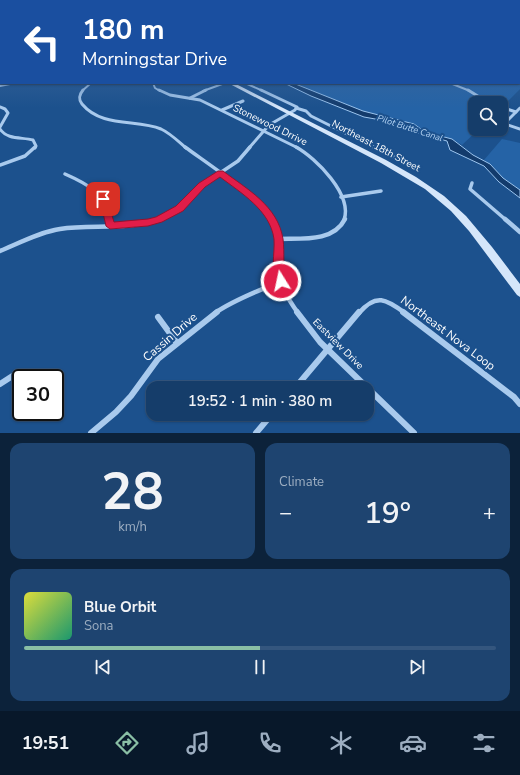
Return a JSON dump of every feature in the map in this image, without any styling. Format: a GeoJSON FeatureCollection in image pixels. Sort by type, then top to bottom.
{"type":"FeatureCollection","features":[{"type":"Feature","properties":{"kind":"main road","name":"Northeast 18th Street"},"geometry":{"type":"LineString","coordinates":[[232,84],[293,111],[394,166],[438,196],[468,223],[520,292]]}},
{"type":"Feature","properties":{"kind":"street"},"geometry":{"type":"LineString","coordinates":[[0,86],[10,84]]}},
{"type":"Feature","properties":{"kind":"street","name":"Eastview Drive"},"geometry":{"type":"LineString","coordinates":[[90,84],[79,97],[82,104],[93,113],[120,124],[148,125],[163,130],[259,203],[268,213],[275,226],[278,239],[278,272],[293,306],[303,322],[414,433]]}},
{"type":"Feature","properties":{"kind":"street","name":"Stonewood Drrive"},"geometry":{"type":"LineString","coordinates":[[153,84],[153,86],[159,91],[210,104],[237,119],[266,130],[296,146],[316,160],[330,176],[341,196],[346,214],[343,223],[336,230],[324,236],[278,239]]}},
{"type":"Feature","properties":{"kind":"street"},"geometry":{"type":"LineString","coordinates":[[190,98],[199,92],[222,84]]}},
{"type":"Feature","properties":{"kind":"street"},"geometry":{"type":"LineString","coordinates":[[246,84],[286,103],[295,105],[293,111]]}},
{"type":"Feature","properties":{"kind":"street"},"geometry":{"type":"LineString","coordinates":[[453,84],[466,89],[478,96]]}},
{"type":"Feature","properties":{"kind":"street"},"geometry":{"type":"LineString","coordinates":[[222,110],[243,101]]}},
{"type":"Feature","properties":{"kind":"street"},"geometry":{"type":"LineString","coordinates":[[0,107],[5,109],[8,113],[0,128],[3,134],[33,140],[36,146],[34,150],[28,154],[0,165]]}},
{"type":"Feature","properties":{"kind":"street"},"geometry":{"type":"LineString","coordinates":[[508,121],[520,108]]}},
{"type":"Feature","properties":{"kind":"street"},"geometry":{"type":"LineString","coordinates":[[508,109],[516,112]]}},
{"type":"Feature","properties":{"kind":"street"},"geometry":{"type":"LineString","coordinates":[[0,251],[44,233],[60,229],[148,223],[170,214],[187,202],[202,185],[238,161],[275,121],[293,111],[306,112],[311,116],[398,159]]}},
{"type":"Feature","properties":{"kind":"street"},"geometry":{"type":"LineString","coordinates":[[508,125],[520,129]]}},
{"type":"Feature","properties":{"kind":"street"},"geometry":{"type":"LineString","coordinates":[[65,174],[90,185],[97,191],[103,199],[108,213],[110,226]]}},
{"type":"Feature","properties":{"kind":"street"},"geometry":{"type":"LineString","coordinates":[[472,183],[470,188],[520,232]]}},
{"type":"Feature","properties":{"kind":"street"},"geometry":{"type":"LineString","coordinates":[[341,196],[381,191]]}},
{"type":"Feature","properties":{"kind":"street","name":"Cassin Drive"},"geometry":{"type":"LineString","coordinates":[[91,433],[116,412],[131,396],[158,360],[177,343],[224,307],[281,281]]}},
{"type":"Feature","properties":{"kind":"street","name":"Northeast Nova Loop"},"geometry":{"type":"LineString","coordinates":[[329,349],[365,306],[372,300],[381,299],[391,303],[514,396],[520,404]]}},
{"type":"Feature","properties":{"kind":"street"},"geometry":{"type":"LineString","coordinates":[[158,316],[177,343]]}},
{"type":"Feature","properties":{"kind":"street"},"geometry":{"type":"LineString","coordinates":[[301,381],[329,349]]}},
{"type":"Feature","properties":{"kind":"street"},"geometry":{"type":"LineString","coordinates":[[0,384],[12,376]]}},
{"type":"Feature","properties":{"kind":"street"},"geometry":{"type":"LineString","coordinates":[[256,433],[266,421]]}},
{"type":"Feature","properties":{"kind":"shaded area"},"geometry":{"type":"Polygon","coordinates":[[[296,84],[520,84],[520,89],[508,101],[508,96],[468,96],[468,136],[472,136],[462,145],[452,139],[425,132],[414,124],[363,111],[296,84]]]}},
{"type":"Feature","properties":{"kind":"shaded area"},"geometry":{"type":"Polygon","coordinates":[[[502,139],[520,143],[520,190],[503,178],[484,160],[502,139]]]}},
{"type":"Feature","properties":{"kind":"water","name":"Pilot Butte Canal"},"geometry":{"type":"Polygon","coordinates":[[[286,84],[296,84],[363,111],[414,124],[425,132],[452,139],[473,155],[490,164],[503,178],[520,190],[520,198],[499,182],[484,166],[450,150],[447,141],[410,131],[399,127],[392,122],[364,117],[311,96],[286,84]]]}},
{"type":"Feature","properties":{"kind":"route"},"geometry":{"type":"LineString","coordinates":[[103,199],[108,213],[110,226],[148,223],[158,220],[179,208],[187,202],[202,185],[220,173],[259,203],[268,213],[275,226],[278,239],[278,272],[281,281]]}}]}
